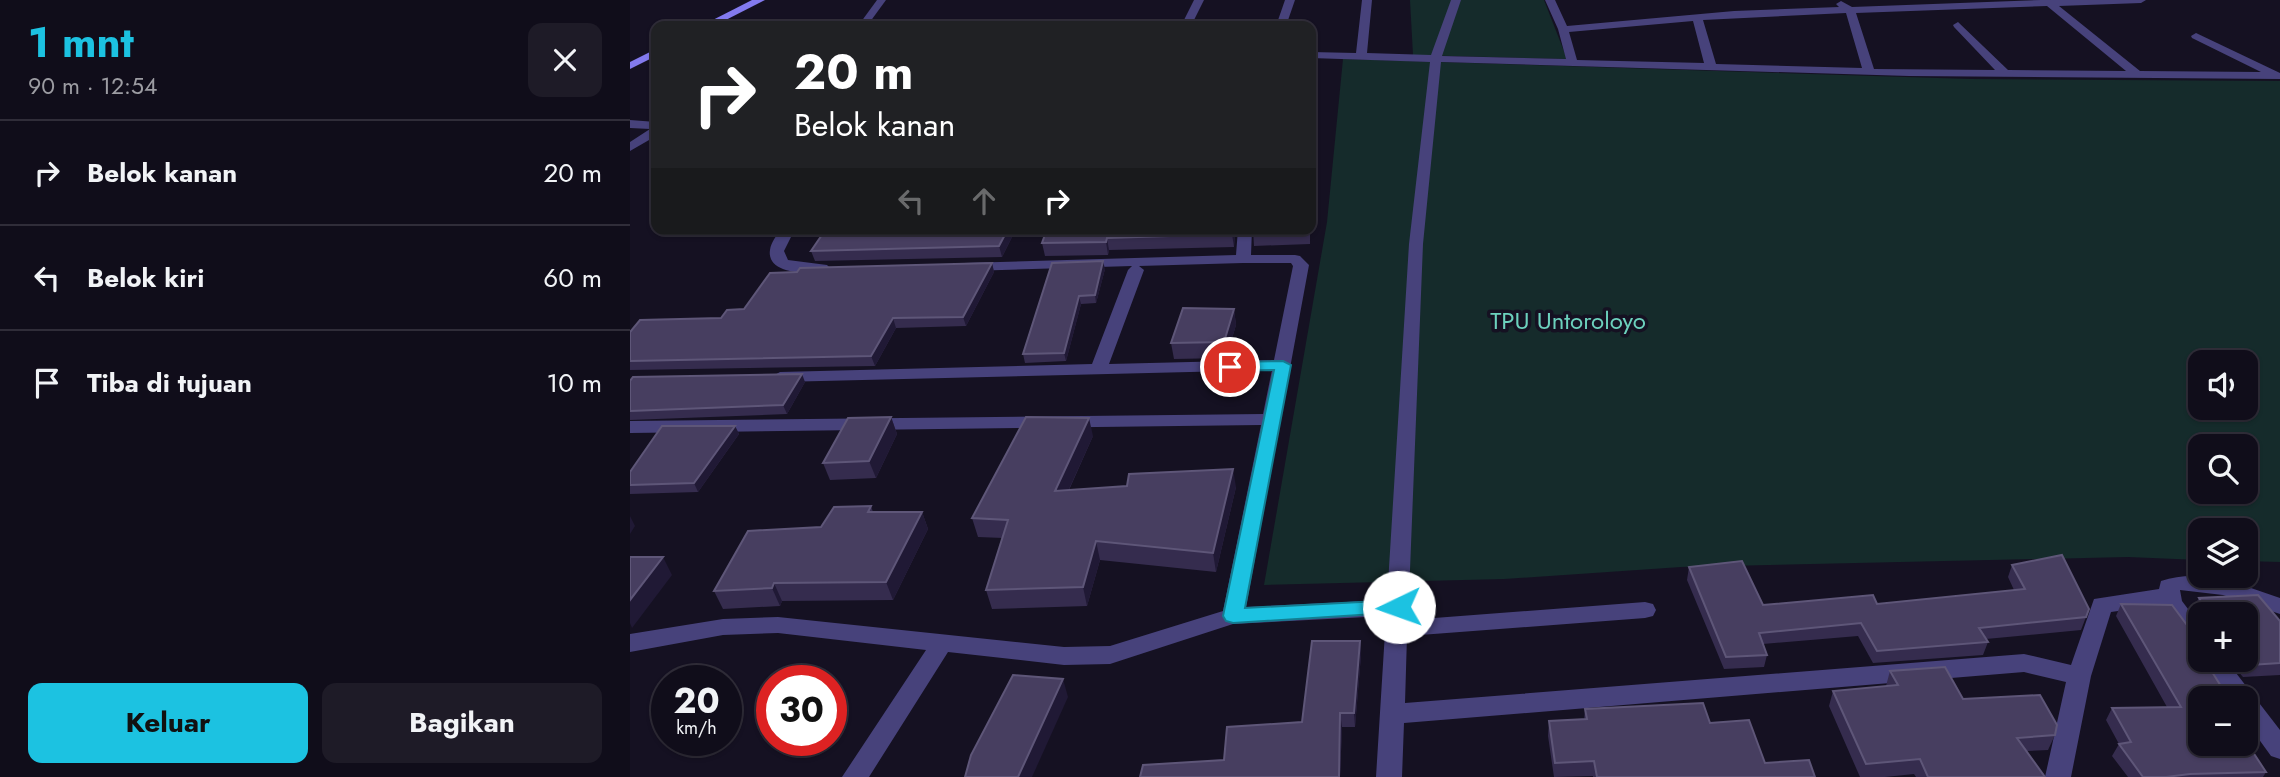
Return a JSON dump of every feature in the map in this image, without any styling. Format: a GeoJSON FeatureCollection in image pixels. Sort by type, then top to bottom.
{"type":"FeatureCollection","features":[{"type":"Feature","properties":{"kind":"street"},"geometry":{"type":"LineString","coordinates":[[716,21],[760,0]]}},
{"type":"Feature","properties":{"kind":"street"},"geometry":{"type":"LineString","coordinates":[[1188,21],[1199,0]]}},
{"type":"Feature","properties":{"kind":"street"},"geometry":{"type":"LineString","coordinates":[[1283,21],[1290,0]]}},
{"type":"Feature","properties":{"kind":"street"},"geometry":{"type":"LineString","coordinates":[[1361,56],[1367,0]]}},
{"type":"Feature","properties":{"kind":"street"},"geometry":{"type":"LineString","coordinates":[[1389,777],[1416,244],[1436,57],[1456,0]]}},
{"type":"Feature","properties":{"kind":"street"},"geometry":{"type":"LineString","coordinates":[[1550,0],[1563,29],[1572,62]]}},
{"type":"Feature","properties":{"kind":"street"},"geometry":{"type":"LineString","coordinates":[[1836,0],[1850,10],[1869,72]]}},
{"type":"Feature","properties":{"kind":"street"},"geometry":{"type":"LineString","coordinates":[[1563,29],[1697,18],[1850,10],[2138,0]]}},
{"type":"Feature","properties":{"kind":"street"},"geometry":{"type":"LineString","coordinates":[[2048,2],[2136,74]]}},
{"type":"Feature","properties":{"kind":"street"},"geometry":{"type":"LineString","coordinates":[[1697,18],[1711,67]]}},
{"type":"Feature","properties":{"kind":"street"},"geometry":{"type":"LineString","coordinates":[[1958,25],[2005,74]]}},
{"type":"Feature","properties":{"kind":"street"},"geometry":{"type":"LineString","coordinates":[[2196,36],[2279,76]]}},
{"type":"Feature","properties":{"kind":"street"},"geometry":{"type":"LineString","coordinates":[[633,62],[651,54]]}},
{"type":"Feature","properties":{"kind":"street"},"geometry":{"type":"LineString","coordinates":[[1316,55],[1869,72],[2279,76]]}},
{"type":"Feature","properties":{"kind":"street"},"geometry":{"type":"LineString","coordinates":[[630,124],[651,125]]}},
{"type":"Feature","properties":{"kind":"street"},"geometry":{"type":"LineString","coordinates":[[630,147],[651,134]]}},
{"type":"Feature","properties":{"kind":"street"},"geometry":{"type":"LineString","coordinates":[[784,235],[776,254],[785,266],[801,269],[842,268]]}},
{"type":"Feature","properties":{"kind":"street"},"geometry":{"type":"LineString","coordinates":[[1242,259],[1244,235]]}},
{"type":"Feature","properties":{"kind":"street"},"geometry":{"type":"LineString","coordinates":[[950,266],[1285,258],[1295,259],[1301,265],[1233,616]]}},
{"type":"Feature","properties":{"kind":"street"},"geometry":{"type":"LineString","coordinates":[[1098,371],[1136,270]]}},
{"type":"Feature","properties":{"kind":"street"},"geometry":{"type":"LineString","coordinates":[[762,377],[1283,365]]}},
{"type":"Feature","properties":{"kind":"street"},"geometry":{"type":"LineString","coordinates":[[630,427],[1272,419]]}},
{"type":"Feature","properties":{"kind":"street"},"geometry":{"type":"LineString","coordinates":[[2188,625],[2168,596],[2169,586],[2176,582],[2208,585],[2280,607]]}},
{"type":"Feature","properties":{"kind":"street"},"geometry":{"type":"LineString","coordinates":[[2058,777],[2079,676],[2102,606],[2168,596]]}},
{"type":"Feature","properties":{"kind":"street"},"geometry":{"type":"LineString","coordinates":[[630,643],[723,627],[778,625],[1064,656],[1110,654],[1233,616],[1398,618],[1645,610]]}},
{"type":"Feature","properties":{"kind":"street"},"geometry":{"type":"LineString","coordinates":[[855,777],[943,642]]}},
{"type":"Feature","properties":{"kind":"street"},"geometry":{"type":"LineString","coordinates":[[1393,714],[2024,663],[2079,676]]}},
{"type":"Feature","properties":{"kind":"street"},"geometry":{"type":"LineString","coordinates":[[2222,672],[2233,686]]}},
{"type":"Feature","properties":{"kind":"street"},"geometry":{"type":"LineString","coordinates":[[2258,719],[2280,749]]}},
{"type":"Feature","properties":{"kind":"lane"},"geometry":{"type":"LineString","coordinates":[[866,21],[882,0]]}},
{"type":"Feature","properties":{"kind":"green space"},"geometry":{"type":"Polygon","coordinates":[[[1410,0],[1544,0],[1567,59],[1413,55],[1410,0]]]}},
{"type":"Feature","properties":{"kind":"green space","name":"TPU Untoroloyo"},"geometry":{"type":"Polygon","coordinates":[[[1343,59],[1970,79],[2280,81],[2280,562],[2258,561],[2258,518],[2188,518],[2188,560],[2128,557],[1681,567],[1504,579],[1264,585],[1327,222],[1343,59]]]}},
{"type":"Feature","properties":{"kind":"building"},"geometry":{"type":"Polygon","coordinates":[[[822,235],[1005,235],[999,246],[811,251],[822,235]]]}},
{"type":"Feature","properties":{"kind":"building"},"geometry":{"type":"Polygon","coordinates":[[[1045,235],[1201,235],[1107,238],[1106,242],[1042,243],[1045,235]]]}},
{"type":"Feature","properties":{"kind":"building"},"geometry":{"type":"Polygon","coordinates":[[[1103,261],[1095,295],[1079,296],[1064,353],[1023,354],[1052,263],[1103,261]]]}},
{"type":"Feature","properties":{"kind":"building"},"geometry":{"type":"Polygon","coordinates":[[[992,263],[963,317],[893,318],[871,356],[630,361],[630,332],[640,320],[721,318],[727,310],[744,309],[770,273],[797,272],[800,268],[992,263]]]}},
{"type":"Feature","properties":{"kind":"building"},"geometry":{"type":"Polygon","coordinates":[[[1183,308],[1234,309],[1224,342],[1171,343],[1183,308]]]}},
{"type":"Feature","properties":{"kind":"building"},"geometry":{"type":"Polygon","coordinates":[[[802,374],[783,405],[630,411],[630,381],[633,377],[802,374]]]}},
{"type":"Feature","properties":{"kind":"building"},"geometry":{"type":"Polygon","coordinates":[[[891,417],[869,461],[823,463],[848,418],[891,417]]]}},
{"type":"Feature","properties":{"kind":"building"},"geometry":{"type":"Polygon","coordinates":[[[1026,417],[1089,418],[1055,491],[1127,486],[1129,474],[1233,469],[1213,553],[1096,541],[1083,587],[986,590],[1008,520],[972,518],[1026,417]]]}},
{"type":"Feature","properties":{"kind":"building"},"geometry":{"type":"Polygon","coordinates":[[[662,426],[735,426],[694,483],[630,485],[630,472],[662,426]]]}},
{"type":"Feature","properties":{"kind":"building"},"geometry":{"type":"Polygon","coordinates":[[[871,506],[868,512],[922,512],[886,582],[774,583],[772,588],[714,591],[748,531],[821,527],[834,507],[871,506]]]}},
{"type":"Feature","properties":{"kind":"building"},"geometry":{"type":"Polygon","coordinates":[[[2062,555],[2089,609],[2086,617],[1979,628],[1988,642],[1877,651],[1861,623],[1759,633],[1767,655],[1726,657],[1689,567],[1742,561],[1763,605],[1873,595],[1877,604],[2025,589],[2012,565],[2062,555]]]}},
{"type":"Feature","properties":{"kind":"building"},"geometry":{"type":"Polygon","coordinates":[[[630,557],[663,557],[630,600],[630,557]]]}},
{"type":"Feature","properties":{"kind":"building"},"geometry":{"type":"Polygon","coordinates":[[[2258,595],[2280,621],[2280,663],[2258,664],[2258,602],[2202,602],[2199,598],[2258,595]]]}},
{"type":"Feature","properties":{"kind":"building"},"geometry":{"type":"Polygon","coordinates":[[[2121,604],[2172,605],[2188,626],[2188,672],[2212,672],[2221,686],[2188,686],[2188,756],[2256,756],[2266,772],[2143,777],[2119,744],[2131,742],[2112,708],[2181,707],[2121,604]]]}},
{"type":"Feature","properties":{"kind":"building"},"geometry":{"type":"Polygon","coordinates":[[[1312,641],[1360,641],[1354,713],[1340,713],[1339,777],[1140,777],[1143,765],[1224,760],[1227,727],[1302,722],[1312,641]]]}},
{"type":"Feature","properties":{"kind":"building"},"geometry":{"type":"Polygon","coordinates":[[[1945,667],[1963,699],[2040,695],[2057,725],[2055,735],[2017,738],[2045,777],[1928,777],[1920,759],[1866,764],[1833,691],[1898,685],[1890,671],[1945,667]]]}},
{"type":"Feature","properties":{"kind":"building"},"geometry":{"type":"Polygon","coordinates":[[[1013,675],[1063,679],[1018,777],[965,777],[971,755],[1013,675]]]}},
{"type":"Feature","properties":{"kind":"building"},"geometry":{"type":"Polygon","coordinates":[[[1703,703],[1710,723],[1749,720],[1765,763],[1809,760],[1815,777],[1597,777],[1594,761],[1555,763],[1549,721],[1587,719],[1585,709],[1703,703]]]}},
{"type":"Feature","properties":{"kind":"route"},"geometry":{"type":"LineString","coordinates":[[1230,367],[1283,365],[1233,616],[1399,607]]}}]}
